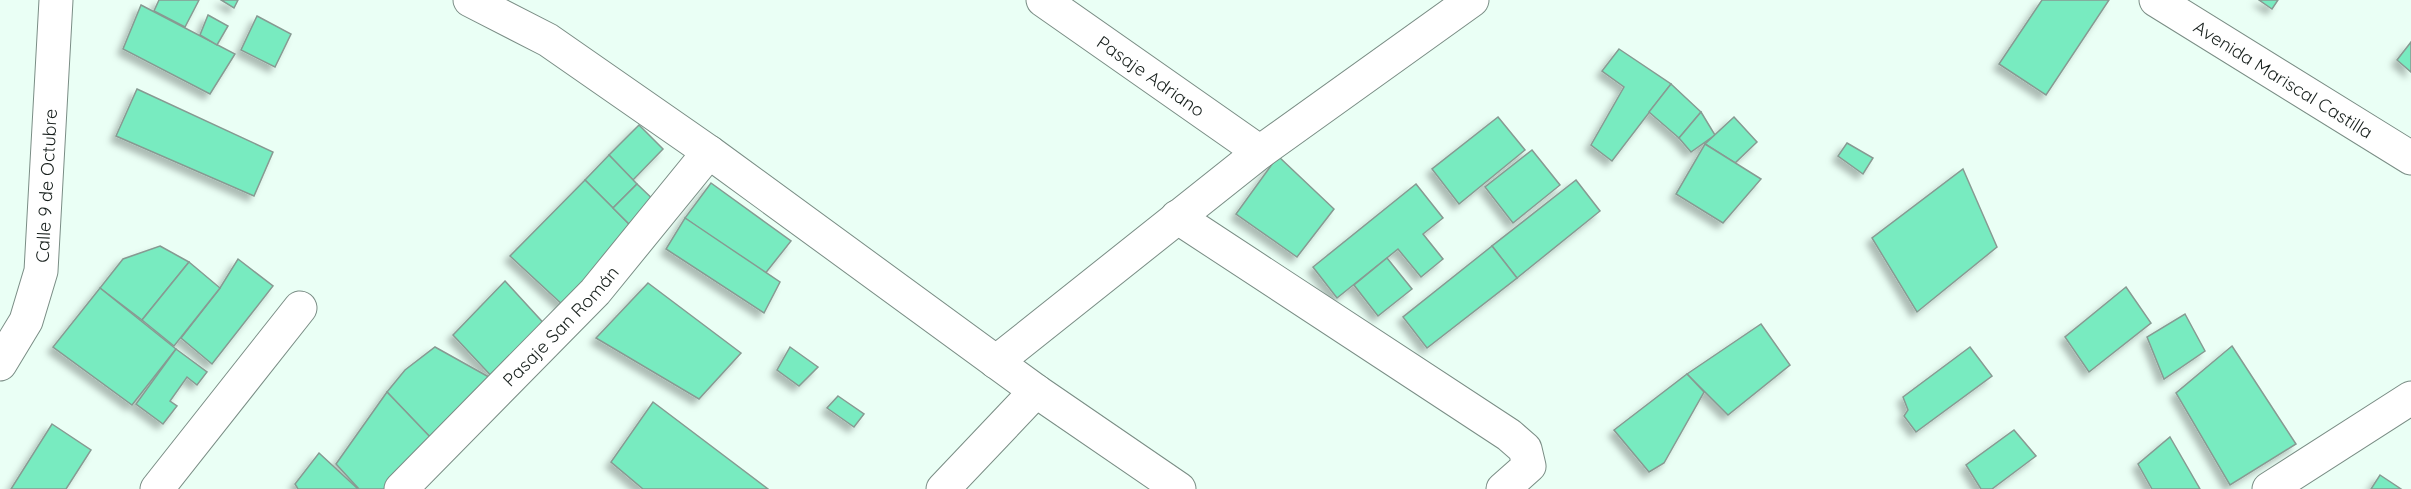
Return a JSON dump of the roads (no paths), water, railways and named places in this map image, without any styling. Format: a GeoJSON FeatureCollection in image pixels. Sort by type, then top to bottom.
{"type":"FeatureCollection","features":[{"type":"Feature","properties":{"kind":"street","name":"Calle 9 de Octubre"},"geometry":{"type":"LineString","coordinates":[[0,364],[26,321],[41,271],[56,0]]}},
{"type":"Feature","properties":{"kind":"street"},"geometry":{"type":"LineString","coordinates":[[470,0],[548,40],[709,152],[1036,392],[1179,489]]}},
{"type":"Feature","properties":{"kind":"street","name":"Pasaje Adriano"},"geometry":{"type":"LineString","coordinates":[[1043,0],[1260,152]]}},
{"type":"Feature","properties":{"kind":"street"},"geometry":{"type":"LineString","coordinates":[[996,362],[1260,152],[1472,0]]}},
{"type":"Feature","properties":{"kind":"street","name":"Avenida Mariscal Castilla"},"geometry":{"type":"LineString","coordinates":[[2156,0],[2411,158]]}},
{"type":"Feature","properties":{"kind":"street","name":"Pasaje San Román"},"geometry":{"type":"LineString","coordinates":[[401,489],[594,292],[709,152]]}},
{"type":"Feature","properties":{"kind":"street"},"geometry":{"type":"LineString","coordinates":[[1177,218],[1509,435],[1525,449],[1529,466],[1503,489]]}},
{"type":"Feature","properties":{"kind":"street"},"geometry":{"type":"LineString","coordinates":[[157,489],[300,308]]}},
{"type":"Feature","properties":{"kind":"street"},"geometry":{"type":"LineString","coordinates":[[943,489],[1036,392]]}},
{"type":"Feature","properties":{"kind":"street"},"geometry":{"type":"LineString","coordinates":[[2269,489],[2411,398]]}}]}
